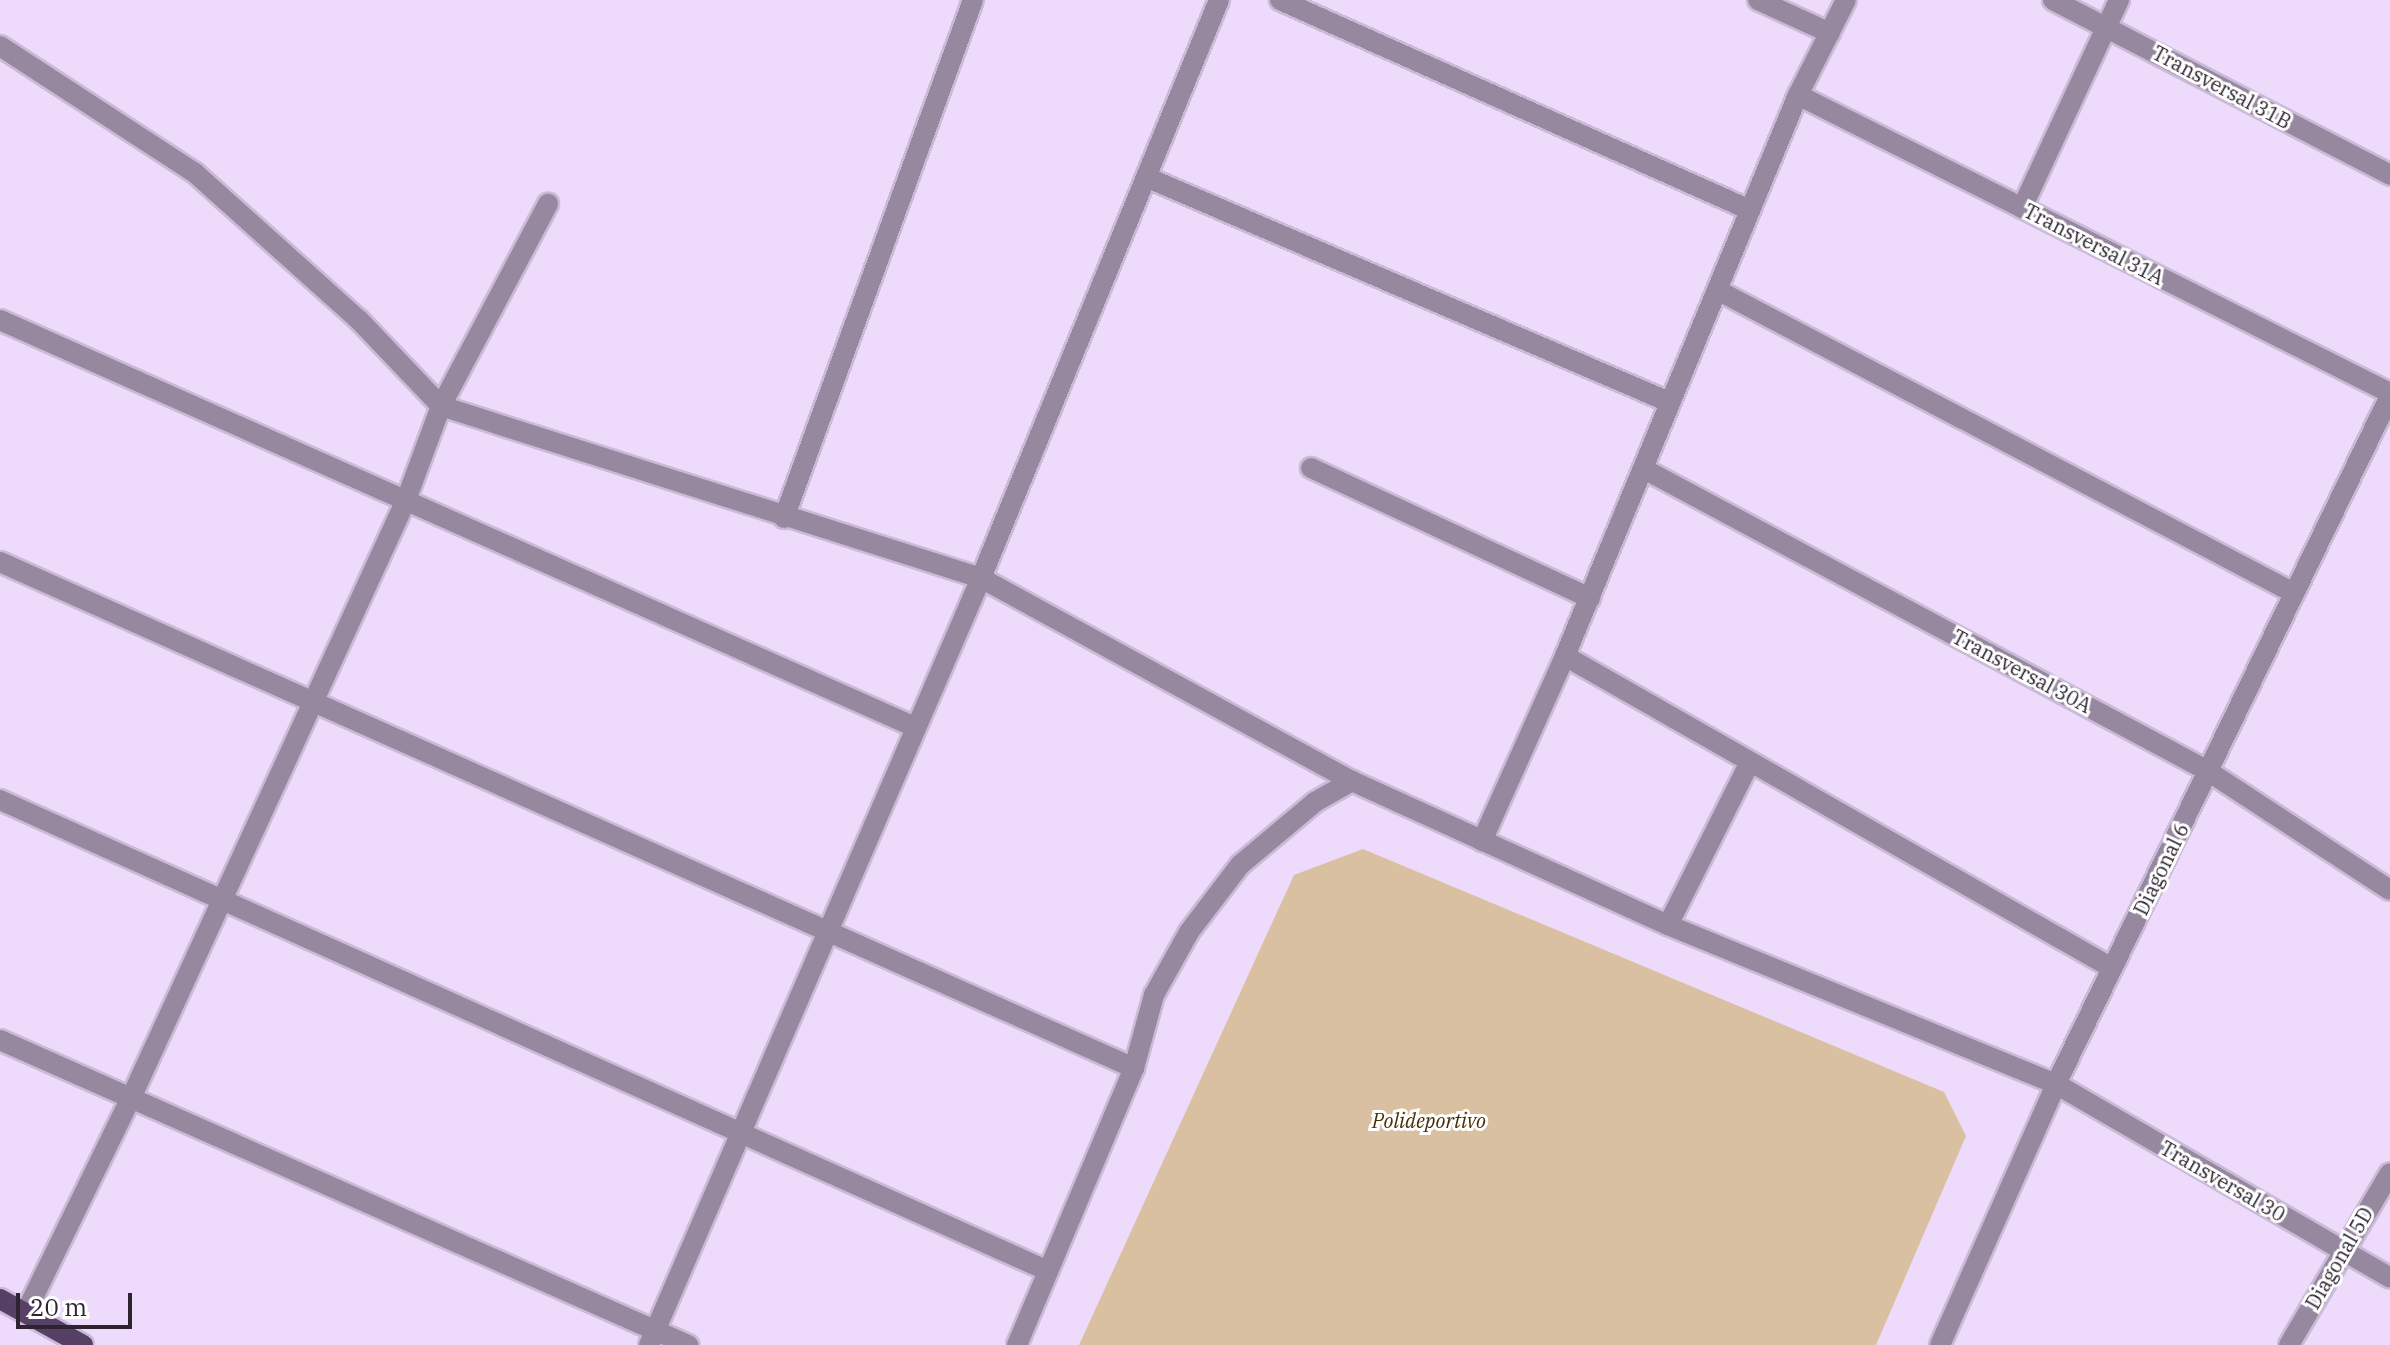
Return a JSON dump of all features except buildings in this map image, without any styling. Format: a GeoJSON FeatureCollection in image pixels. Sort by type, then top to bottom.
{"type":"FeatureCollection","features":[{"type":"Feature","properties":{"kind":"main road"},"geometry":{"type":"LineString","coordinates":[[0,1299],[83,1345]]}},
{"type":"Feature","properties":{"kind":"street"},"geometry":{"type":"LineString","coordinates":[[784,518],[973,0]]}},
{"type":"Feature","properties":{"kind":"street"},"geometry":{"type":"LineString","coordinates":[[652,1338],[981,578],[1219,0]]}},
{"type":"Feature","properties":{"kind":"street"},"geometry":{"type":"LineString","coordinates":[[1280,0],[1750,210]]}},
{"type":"Feature","properties":{"kind":"street"},"geometry":{"type":"LineString","coordinates":[[1758,0],[1830,33]]}},
{"type":"Feature","properties":{"kind":"street"},"geometry":{"type":"LineString","coordinates":[[1482,841],[1590,598],[1798,95],[1846,0]]}},
{"type":"Feature","properties":{"kind":"street","name":"Transversal 31B"},"geometry":{"type":"LineString","coordinates":[[2053,0],[2390,175]]}},
{"type":"Feature","properties":{"kind":"street"},"geometry":{"type":"LineString","coordinates":[[2022,208],[2119,0]]}},
{"type":"Feature","properties":{"kind":"street"},"geometry":{"type":"LineString","coordinates":[[0,46],[195,173],[359,320],[441,406]]}},
{"type":"Feature","properties":{"kind":"street","name":"Transversal 31A"},"geometry":{"type":"LineString","coordinates":[[1798,95],[2390,394]]}},
{"type":"Feature","properties":{"kind":"street"},"geometry":{"type":"LineString","coordinates":[[1146,177],[1669,402]]}},
{"type":"Feature","properties":{"kind":"street"},"geometry":{"type":"LineString","coordinates":[[26,1312],[131,1098],[406,500],[441,406],[548,204]]}},
{"type":"Feature","properties":{"kind":"street"},"geometry":{"type":"LineString","coordinates":[[1719,291],[2294,593]]}},
{"type":"Feature","properties":{"kind":"street"},"geometry":{"type":"LineString","coordinates":[[0,320],[915,727]]}},
{"type":"Feature","properties":{"kind":"street","name":"Diagonal 6"},"geometry":{"type":"LineString","coordinates":[[1940,1345],[2056,1084],[2390,394]]}},
{"type":"Feature","properties":{"kind":"street","name":"Transversal 30"},"geometry":{"type":"LineString","coordinates":[[441,406],[784,518],[981,578],[1352,781],[1668,925],[2056,1084],[2390,1278]]}},
{"type":"Feature","properties":{"kind":"street"},"geometry":{"type":"LineString","coordinates":[[1311,468],[1590,598]]}},
{"type":"Feature","properties":{"kind":"street","name":"Transversal 30A"},"geometry":{"type":"LineString","coordinates":[[1644,469],[2208,771],[2390,890]]}},
{"type":"Feature","properties":{"kind":"street"},"geometry":{"type":"LineString","coordinates":[[0,562],[1134,1068]]}},
{"type":"Feature","properties":{"kind":"street"},"geometry":{"type":"LineString","coordinates":[[1565,656],[2112,968]]}},
{"type":"Feature","properties":{"kind":"street"},"geometry":{"type":"LineString","coordinates":[[1668,925],[1750,762]]}},
{"type":"Feature","properties":{"kind":"street"},"geometry":{"type":"LineString","coordinates":[[1017,1345],[1134,1068],[1154,995],[1189,932],[1240,865],[1315,802],[1352,781]]}},
{"type":"Feature","properties":{"kind":"street"},"geometry":{"type":"LineString","coordinates":[[0,800],[1048,1271]]}},
{"type":"Feature","properties":{"kind":"street"},"geometry":{"type":"LineString","coordinates":[[0,1040],[652,1338],[688,1345]]}},
{"type":"Feature","properties":{"kind":"street","name":"Diagonal 5D"},"geometry":{"type":"LineString","coordinates":[[2289,1345],[2342,1250],[2390,1173]]}},
{"type":"Feature","properties":{"kind":"green space","name":"Polideportivo"},"geometry":{"type":"Polygon","coordinates":[[[1363,849],[1944,1092],[1966,1136],[1876,1345],[1079,1345],[1294,875],[1363,849]]]}}]}
